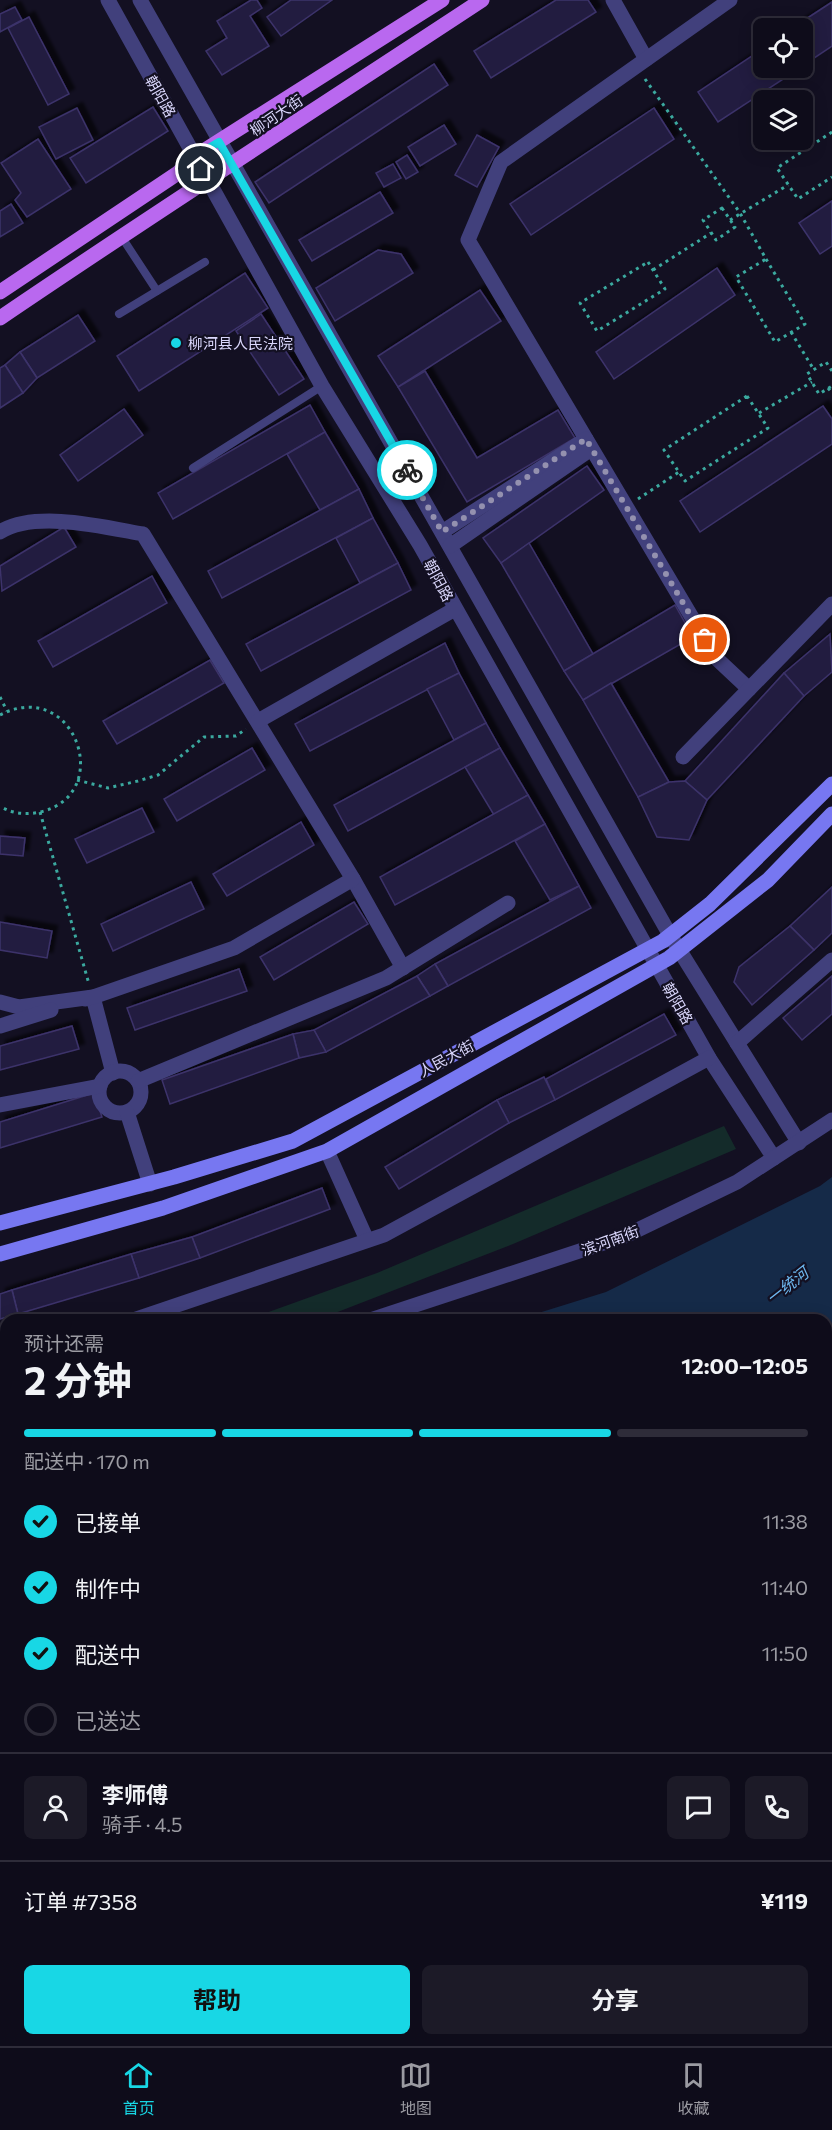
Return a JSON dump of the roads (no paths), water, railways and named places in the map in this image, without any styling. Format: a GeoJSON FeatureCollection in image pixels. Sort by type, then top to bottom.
{"type":"FeatureCollection","features":[{"type":"Feature","properties":{"kind":"main road","name":"柳河大街"},"geometry":{"type":"LineString","coordinates":[[0,292],[178,173],[194,157],[442,0]]}},
{"type":"Feature","properties":{"kind":"main road","name":"柳河大街"},"geometry":{"type":"LineString","coordinates":[[0,318],[121,236],[482,0]]}},
{"type":"Feature","properties":{"kind":"street","name":"朝阳路"},"geometry":{"type":"LineString","coordinates":[[108,0],[322,386],[420,545],[709,1058],[774,1158]]}},
{"type":"Feature","properties":{"kind":"street"},"geometry":{"type":"LineString","coordinates":[[140,0],[670,935],[799,1143]]}},
{"type":"Feature","properties":{"kind":"street"},"geometry":{"type":"LineString","coordinates":[[613,0],[641,63]]}},
{"type":"Feature","properties":{"kind":"street"},"geometry":{"type":"LineString","coordinates":[[730,0],[501,162],[468,240],[716,658],[749,689]]}},
{"type":"Feature","properties":{"kind":"street"},"geometry":{"type":"LineString","coordinates":[[442,532],[589,444]]}},
{"type":"Feature","properties":{"kind":"street"},"geometry":{"type":"LineString","coordinates":[[450,546],[589,444]]}},
{"type":"Feature","properties":{"kind":"street"},"geometry":{"type":"LineString","coordinates":[[0,532],[10,526],[42,522],[90,524],[143,534],[353,879],[403,968]]}},
{"type":"Feature","properties":{"kind":"street"},"geometry":{"type":"LineString","coordinates":[[683,757],[832,604]]}},
{"type":"Feature","properties":{"kind":"street"},"geometry":{"type":"LineString","coordinates":[[258,722],[454,609]]}},
{"type":"Feature","properties":{"kind":"street","name":"人民大街"},"geometry":{"type":"LineString","coordinates":[[0,1223],[150,1184],[293,1141],[670,935],[710,904],[832,784]]}},
{"type":"Feature","properties":{"kind":"street","name":"人民大街"},"geometry":{"type":"LineString","coordinates":[[0,1254],[163,1208],[327,1151],[656,966],[768,880],[832,813]]}},
{"type":"Feature","properties":{"kind":"street"},"geometry":{"type":"LineString","coordinates":[[0,1026],[28,1011],[93,997],[234,948],[353,879]]}},
{"type":"Feature","properties":{"kind":"street"},"geometry":{"type":"LineString","coordinates":[[138,1081],[386,978],[508,903]]}},
{"type":"Feature","properties":{"kind":"street"},"geometry":{"type":"LineString","coordinates":[[737,1044],[832,960]]}},
{"type":"Feature","properties":{"kind":"street"},"geometry":{"type":"LineString","coordinates":[[93,997],[113,1073]]}},
{"type":"Feature","properties":{"kind":"street"},"geometry":{"type":"LineString","coordinates":[[0,1002],[28,1011]]}},
{"type":"Feature","properties":{"kind":"street"},"geometry":{"type":"LineString","coordinates":[[151,1314],[384,1235],[709,1058]]}},
{"type":"Feature","properties":{"kind":"street"},"geometry":{"type":"LineString","coordinates":[[0,1105],[100,1086],[113,1073],[131,1074],[138,1081],[141,1090],[140,1099],[127,1112],[118,1113],[109,1110],[99,1095],[100,1086]]}},
{"type":"Feature","properties":{"kind":"street"},"geometry":{"type":"LineString","coordinates":[[127,1112],[150,1184]]}},
{"type":"Feature","properties":{"kind":"street","name":"滨河南街"},"geometry":{"type":"LineString","coordinates":[[387,1314],[625,1236],[737,1182],[832,1120]]}},
{"type":"Feature","properties":{"kind":"street"},"geometry":{"type":"LineString","coordinates":[[327,1151],[368,1240]]}},
{"type":"Feature","properties":{"kind":"lane"},"geometry":{"type":"LineString","coordinates":[[121,236],[157,291]]}},
{"type":"Feature","properties":{"kind":"lane"},"geometry":{"type":"LineString","coordinates":[[119,314],[205,262]]}},
{"type":"Feature","properties":{"kind":"lane"},"geometry":{"type":"LineString","coordinates":[[193,468],[322,386]]}},
{"type":"Feature","properties":{"kind":"water","name":"一统河"},"geometry":{"type":"Polygon","coordinates":[[[832,1177],[832,1314],[535,1314],[606,1292],[820,1186],[832,1177]]]}},
{"type":"Feature","properties":{"kind":"place","name":"柳河县人民法院"},"geometry":{"type":"Point","coordinates":[176,343]}}]}
